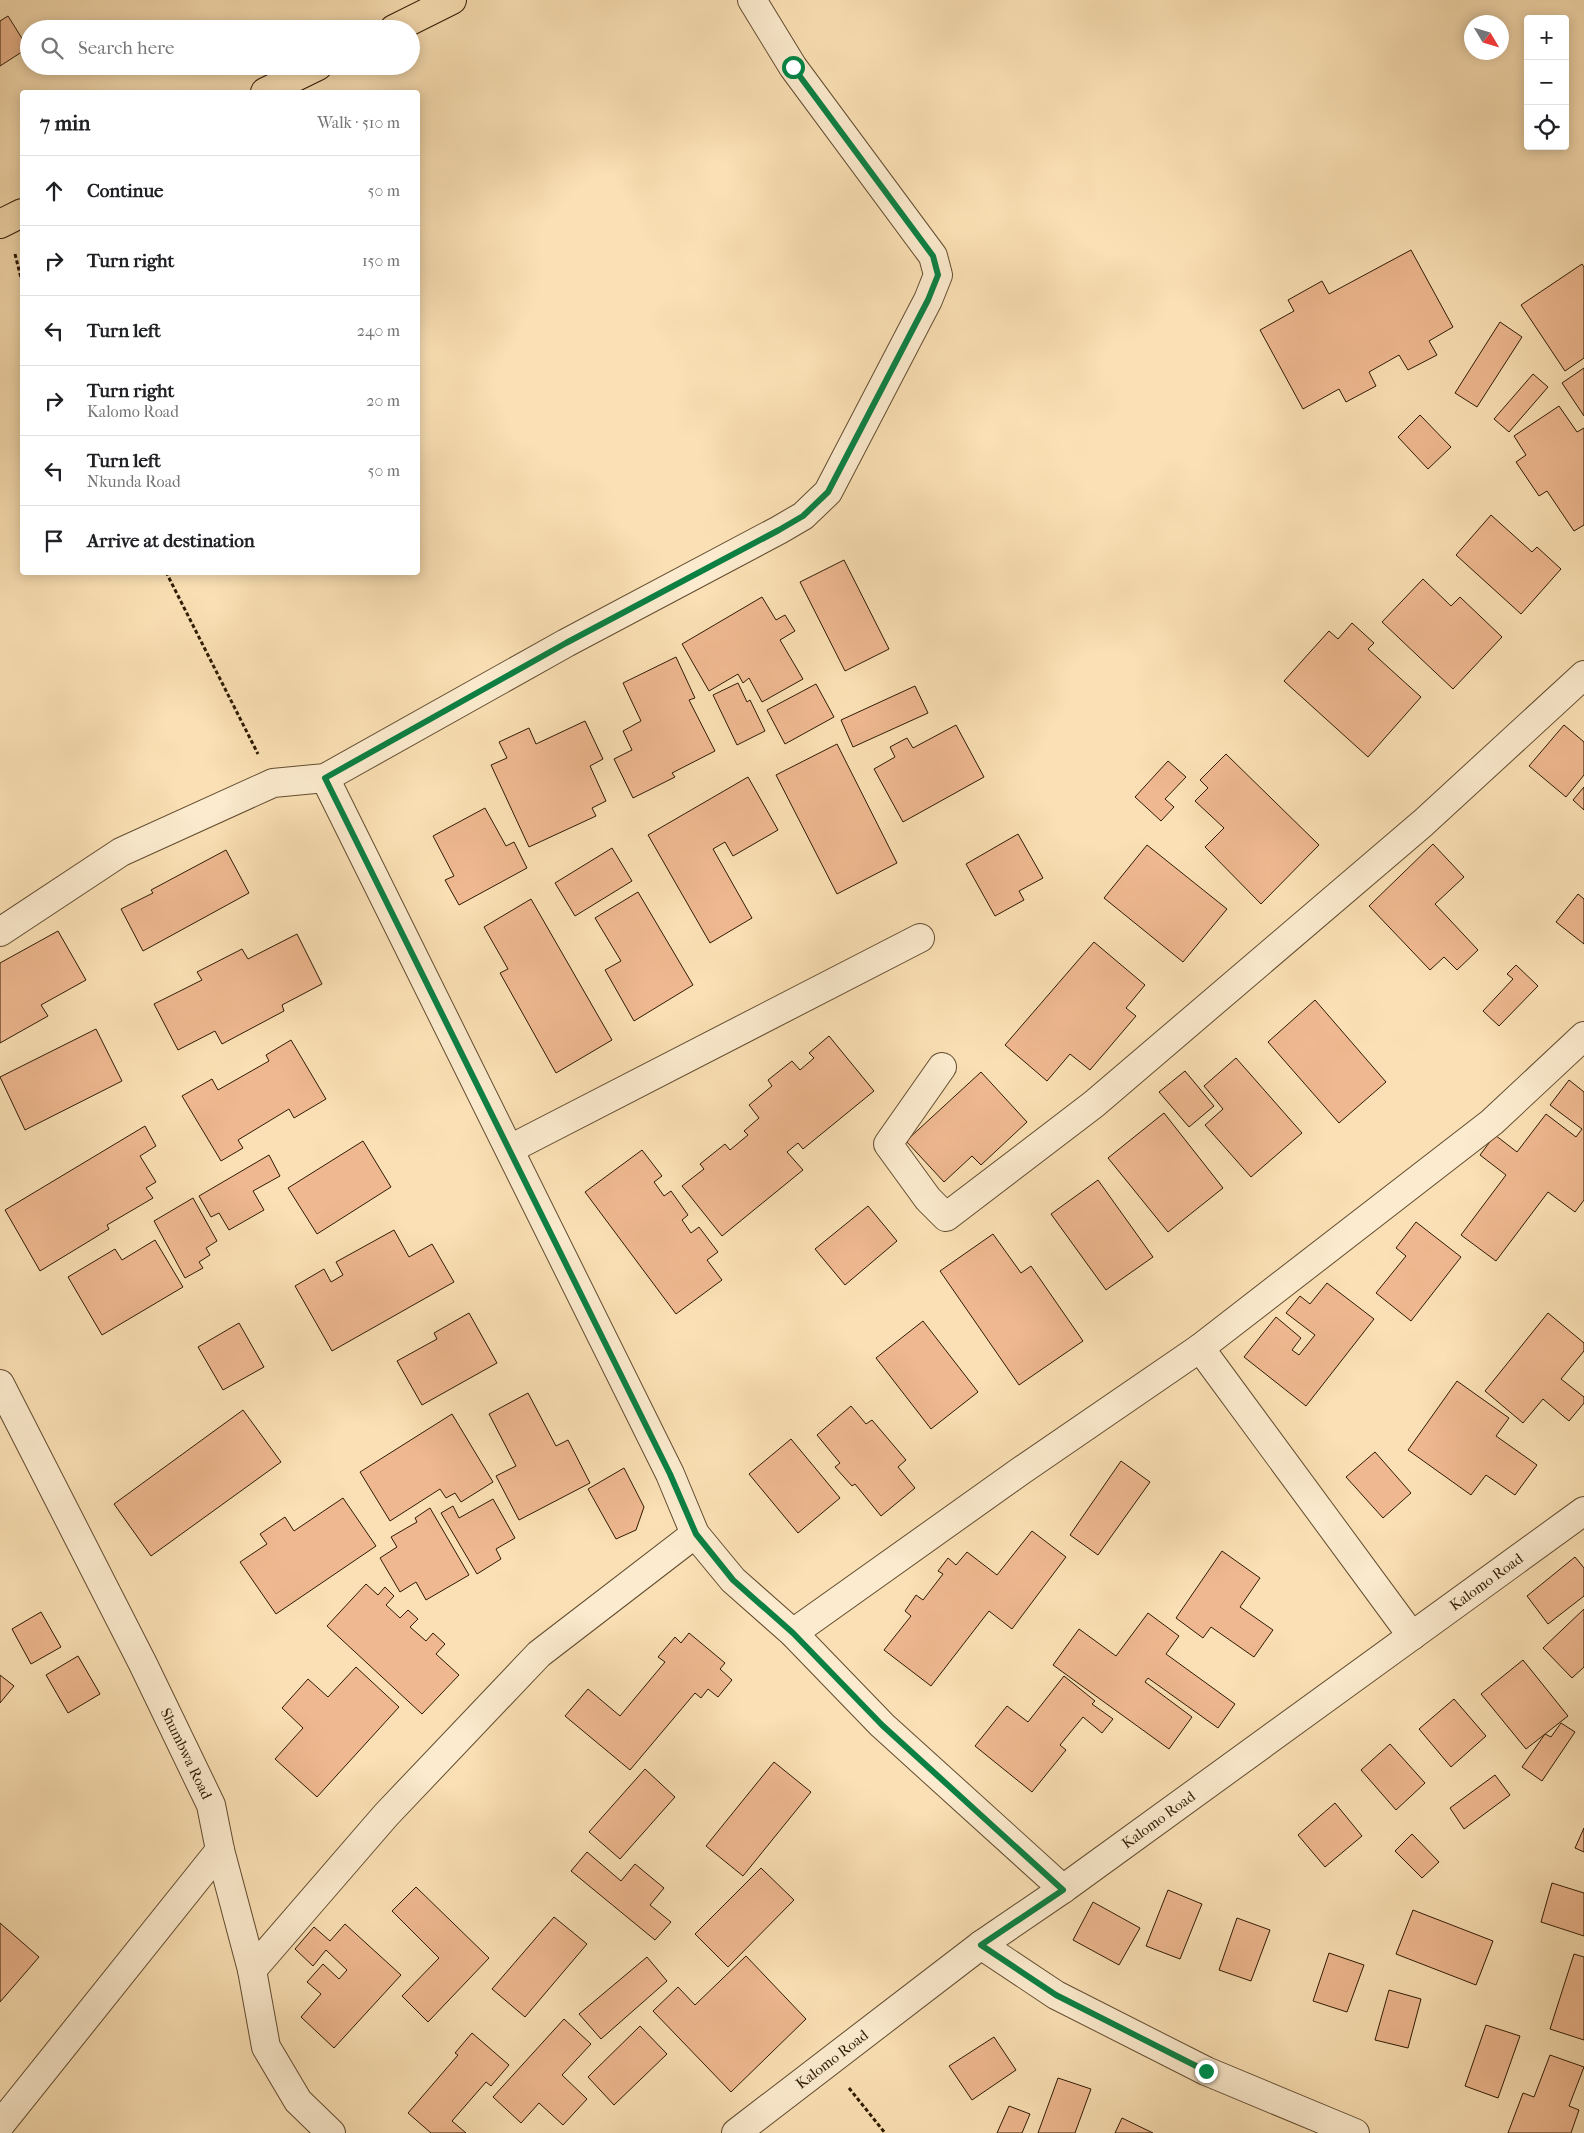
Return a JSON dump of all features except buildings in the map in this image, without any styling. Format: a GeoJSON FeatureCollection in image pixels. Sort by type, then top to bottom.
{"type":"FeatureCollection","features":[{"type":"Feature","properties":{"kind":"main road"},"geometry":{"type":"LineString","coordinates":[[412,20],[452,0]]}},
{"type":"Feature","properties":{"kind":"main road"},"geometry":{"type":"LineString","coordinates":[[269,90],[300,75]]}},
{"type":"Feature","properties":{"kind":"main road"},"geometry":{"type":"LineString","coordinates":[[0,224],[20,214]]}},
{"type":"Feature","properties":{"kind":"street"},"geometry":{"type":"LineString","coordinates":[[0,932],[121,852],[273,783],[325,778],[566,643],[779,530],[803,516],[828,492],[928,300],[938,275],[933,256],[793,67],[752,0]]}},
{"type":"Feature","properties":{"kind":"street"},"geometry":{"type":"LineString","coordinates":[[942,1067],[888,1144],[928,1199],[946,1217],[1094,1104],[1423,823],[1584,675]]}},
{"type":"Feature","properties":{"kind":"street"},"geometry":{"type":"LineString","coordinates":[[325,778],[670,1474],[696,1534],[733,1580],[793,1633],[882,1725],[1063,1890]]}},
{"type":"Feature","properties":{"kind":"street"},"geometry":{"type":"LineString","coordinates":[[510,1150],[920,938]]}},
{"type":"Feature","properties":{"kind":"street"},"geometry":{"type":"LineString","coordinates":[[793,1633],[1022,1470],[1200,1348],[1492,1122],[1584,1036]]}},
{"type":"Feature","properties":{"kind":"street"},"geometry":{"type":"LineString","coordinates":[[1200,1348],[1412,1636]]}},
{"type":"Feature","properties":{"kind":"street","name":"Shumbwa Road"},"geometry":{"type":"LineString","coordinates":[[0,1384],[143,1664],[211,1805],[220,1850],[252,1970],[266,2047],[298,2101],[331,2133]]}},
{"type":"Feature","properties":{"kind":"street","name":"Kalomo Road"},"geometry":{"type":"LineString","coordinates":[[736,2133],[981,1945],[1063,1890],[1584,1510]]}},
{"type":"Feature","properties":{"kind":"street"},"geometry":{"type":"LineString","coordinates":[[252,1970],[386,1815],[539,1654],[696,1534]]}},
{"type":"Feature","properties":{"kind":"street"},"geometry":{"type":"LineString","coordinates":[[0,2125],[220,1850]]}},
{"type":"Feature","properties":{"kind":"street"},"geometry":{"type":"LineString","coordinates":[[981,1945],[1056,1995],[1206,2071],[1355,2133]]}},
{"type":"Feature","properties":{"kind":"path"},"geometry":{"type":"LineString","coordinates":[[168,575],[273,783]]}},
{"type":"Feature","properties":{"kind":"path"},"geometry":{"type":"LineString","coordinates":[[829,2062],[885,2133]]}},
{"type":"Feature","properties":{"kind":"route"},"geometry":{"type":"LineString","coordinates":[[793,67],[933,256],[938,275],[928,300],[828,492],[803,516],[779,530],[566,643],[325,778],[670,1474],[696,1534],[733,1580],[793,1633],[882,1725],[1063,1890],[981,1945],[1056,1995],[1206,2071]]}}]}
